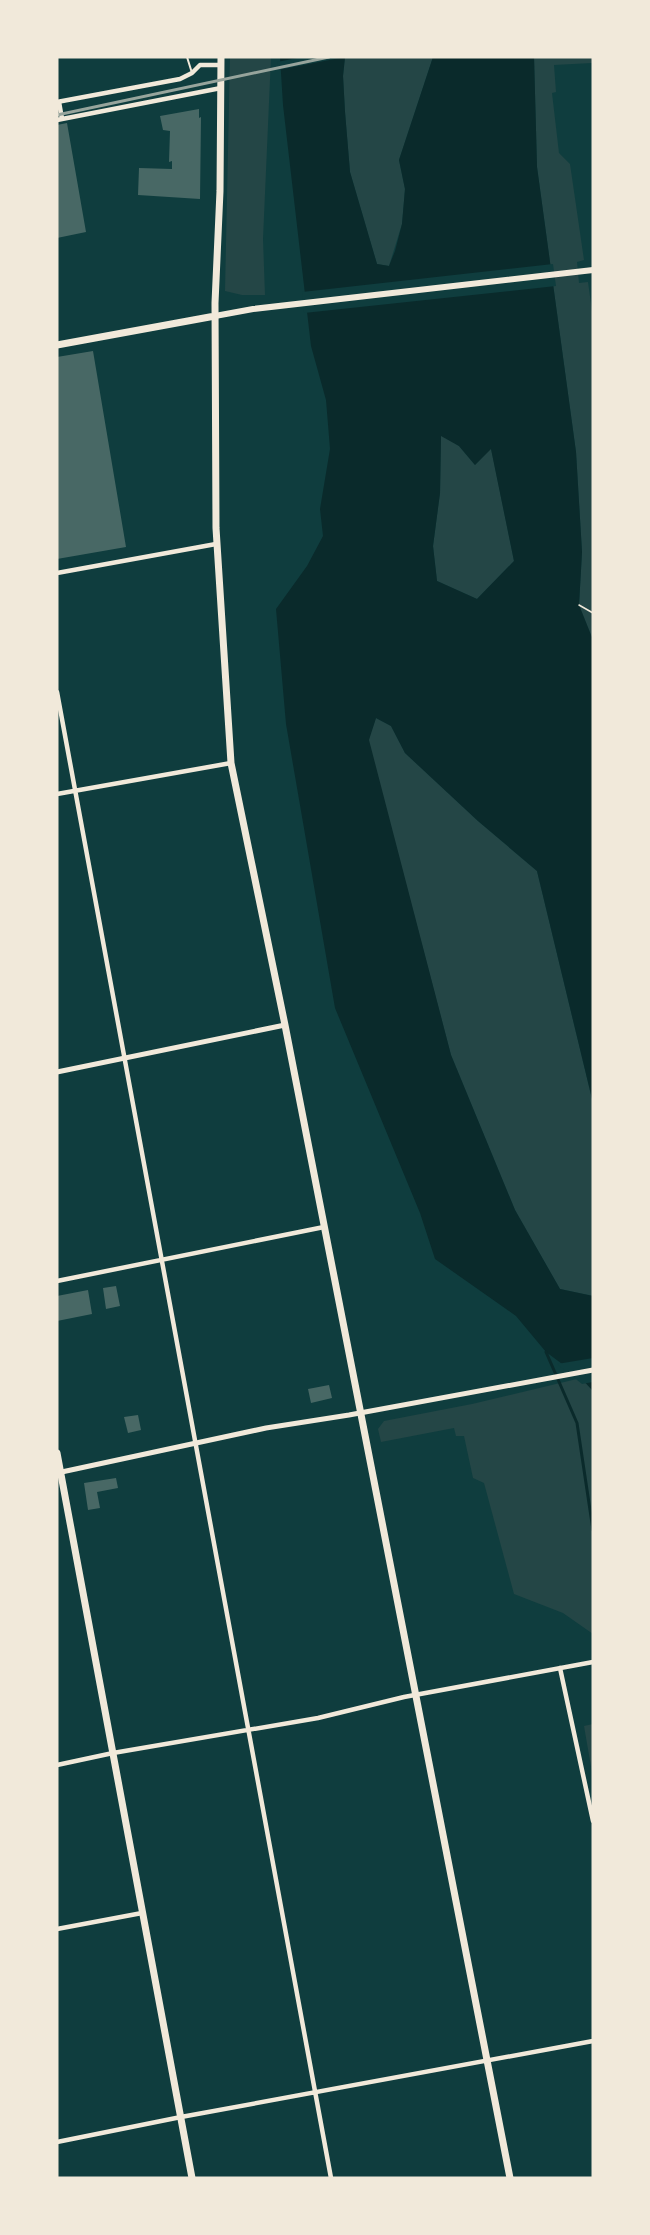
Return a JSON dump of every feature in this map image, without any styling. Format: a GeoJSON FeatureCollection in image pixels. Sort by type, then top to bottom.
{"type":"FeatureCollection","features":[{"type":"Feature","properties":{"kind":"main road"},"geometry":{"type":"LineString","coordinates":[[221,61],[215,316],[216,543],[231,763],[285,1025],[485,2061],[510,2178]]}},
{"type":"Feature","properties":{"kind":"main road"},"geometry":{"type":"LineString","coordinates":[[57,345],[253,309],[593,270]]}},
{"type":"Feature","properties":{"kind":"main road"},"geometry":{"type":"LineString","coordinates":[[57,1453],[192,2178]]}},
{"type":"Feature","properties":{"kind":"street"},"geometry":{"type":"LineString","coordinates":[[221,61],[200,65],[192,73],[180,79],[58,102],[59,119],[221,88]]}},
{"type":"Feature","properties":{"kind":"street"},"geometry":{"type":"LineString","coordinates":[[57,573],[216,543]]}},
{"type":"Feature","properties":{"kind":"street"},"geometry":{"type":"LineString","coordinates":[[57,692],[331,2178]]}},
{"type":"Feature","properties":{"kind":"street"},"geometry":{"type":"LineString","coordinates":[[57,794],[231,763]]}},
{"type":"Feature","properties":{"kind":"street"},"geometry":{"type":"LineString","coordinates":[[57,1072],[285,1025]]}},
{"type":"Feature","properties":{"kind":"street"},"geometry":{"type":"LineString","coordinates":[[57,1281],[324,1227]]}},
{"type":"Feature","properties":{"kind":"street"},"geometry":{"type":"LineString","coordinates":[[59,1472],[195,1442],[593,1370]]}},
{"type":"Feature","properties":{"kind":"street"},"geometry":{"type":"LineString","coordinates":[[57,1765],[113,1753],[318,1718],[415,1695],[593,1662]]}},
{"type":"Feature","properties":{"kind":"street"},"geometry":{"type":"LineString","coordinates":[[560,1668],[593,1821]]}},
{"type":"Feature","properties":{"kind":"street"},"geometry":{"type":"LineString","coordinates":[[57,1929],[142,1912]]}},
{"type":"Feature","properties":{"kind":"street"},"geometry":{"type":"LineString","coordinates":[[57,2142],[593,2041]]}},
{"type":"Feature","properties":{"kind":"lane"},"geometry":{"type":"LineString","coordinates":[[187,57],[192,73]]}},
{"type":"Feature","properties":{"kind":"path"},"geometry":{"type":"LineString","coordinates":[[579,605],[593,613]]}},
{"type":"Feature","properties":{"kind":"shaded area"},"geometry":{"type":"Polygon","coordinates":[[[230,57],[271,57],[263,239],[265,295],[242,295],[225,291],[230,57]]]}},
{"type":"Feature","properties":{"kind":"shaded area"},"geometry":{"type":"Polygon","coordinates":[[[280,57],[345,57],[343,76],[350,172],[377,264],[389,266],[402,224],[405,189],[399,160],[433,57],[534,57],[537,167],[576,452],[582,552],[579,605],[593,640],[593,1103],[537,871],[478,821],[405,753],[391,726],[376,718],[369,740],[451,1055],[515,1210],[560,1289],[593,1296],[593,1391],[581,1378],[546,1352],[516,1316],[435,1259],[420,1213],[335,1008],[286,724],[276,609],[307,566],[323,536],[320,509],[330,449],[326,400],[311,346],[283,105],[280,57]],[[441,436],[440,493],[433,546],[437,581],[477,599],[514,561],[491,449],[475,465],[459,446],[441,436]]]}},
{"type":"Feature","properties":{"kind":"shaded area"},"geometry":{"type":"Polygon","coordinates":[[[345,57],[433,57],[399,160],[405,189],[402,224],[389,266],[377,264],[350,172],[343,76],[345,57]]]}},
{"type":"Feature","properties":{"kind":"shaded area"},"geometry":{"type":"Polygon","coordinates":[[[534,57],[593,57],[593,66],[592,63],[554,65],[556,92],[552,93],[559,153],[570,164],[584,260],[577,262],[579,283],[588,282],[593,318],[593,640],[579,605],[582,552],[576,452],[537,167],[534,57]]]}},
{"type":"Feature","properties":{"kind":"shaded area"},"geometry":{"type":"Polygon","coordinates":[[[441,435],[459,446],[475,465],[491,448],[514,561],[477,599],[437,581],[433,546],[440,493],[441,435]]]}},
{"type":"Feature","properties":{"kind":"shaded area"},"geometry":{"type":"Polygon","coordinates":[[[376,718],[391,726],[405,753],[478,821],[537,871],[593,1103],[593,1296],[560,1289],[515,1210],[451,1055],[368,740],[376,718]]]}},
{"type":"Feature","properties":{"kind":"shaded area"},"geometry":{"type":"Polygon","coordinates":[[[581,1378],[593,1391],[593,1634],[563,1613],[514,1594],[484,1483],[473,1478],[464,1436],[456,1436],[454,1428],[381,1442],[378,1429],[384,1421],[472,1404],[581,1378]]]}},
{"type":"Feature","properties":{"kind":"shaded area"},"geometry":{"type":"Polygon","coordinates":[[[593,1724],[593,1778],[584,1726],[593,1724]]]}},
{"type":"Feature","properties":{"kind":"pier"},"geometry":{"type":"Polygon","coordinates":[[[302,57],[345,57],[278,70],[277,62],[302,57]]]}},
{"type":"Feature","properties":{"kind":"pier"},"geometry":{"type":"Polygon","coordinates":[[[553,264],[556,286],[304,313],[302,292],[553,264]]]}},
{"type":"Feature","properties":{"kind":"pier"},"geometry":{"type":"Polygon","coordinates":[[[593,1358],[593,1382],[582,1384],[557,1364],[593,1358]]]}},
{"type":"Feature","properties":{"kind":"building"},"geometry":{"type":"Polygon","coordinates":[[[199,109],[199,118],[201,117],[200,199],[138,195],[139,168],[172,169],[172,161],[169,162],[170,131],[163,130],[160,116],[199,109]]]}},
{"type":"Feature","properties":{"kind":"building"},"geometry":{"type":"Polygon","coordinates":[[[67,123],[86,232],[57,238],[57,125],[67,123]]]}},
{"type":"Feature","properties":{"kind":"building"},"geometry":{"type":"Polygon","coordinates":[[[93,351],[126,547],[57,559],[57,357],[93,351]]]}},
{"type":"Feature","properties":{"kind":"building"},"geometry":{"type":"Polygon","coordinates":[[[116,1286],[120,1306],[106,1309],[103,1288],[116,1286]]]}},
{"type":"Feature","properties":{"kind":"building"},"geometry":{"type":"Polygon","coordinates":[[[88,1290],[92,1314],[57,1321],[57,1296],[88,1290]]]}},
{"type":"Feature","properties":{"kind":"building"},"geometry":{"type":"Polygon","coordinates":[[[329,1385],[332,1398],[311,1403],[308,1389],[329,1385]]]}},
{"type":"Feature","properties":{"kind":"building"},"geometry":{"type":"Polygon","coordinates":[[[138,1415],[141,1430],[128,1433],[124,1417],[138,1415]]]}},
{"type":"Feature","properties":{"kind":"building"},"geometry":{"type":"Polygon","coordinates":[[[116,1478],[118,1488],[97,1492],[100,1508],[88,1510],[84,1483],[116,1478]]]}},
{"type":"Feature","properties":{"kind":"waterway"},"geometry":{"type":"LineString","coordinates":[[546,1352],[577,1423],[593,1530]]}},
{"type":"Feature","properties":{"kind":"railway"},"geometry":{"type":"LineString","coordinates":[[57,115],[329,57]]}}]}
